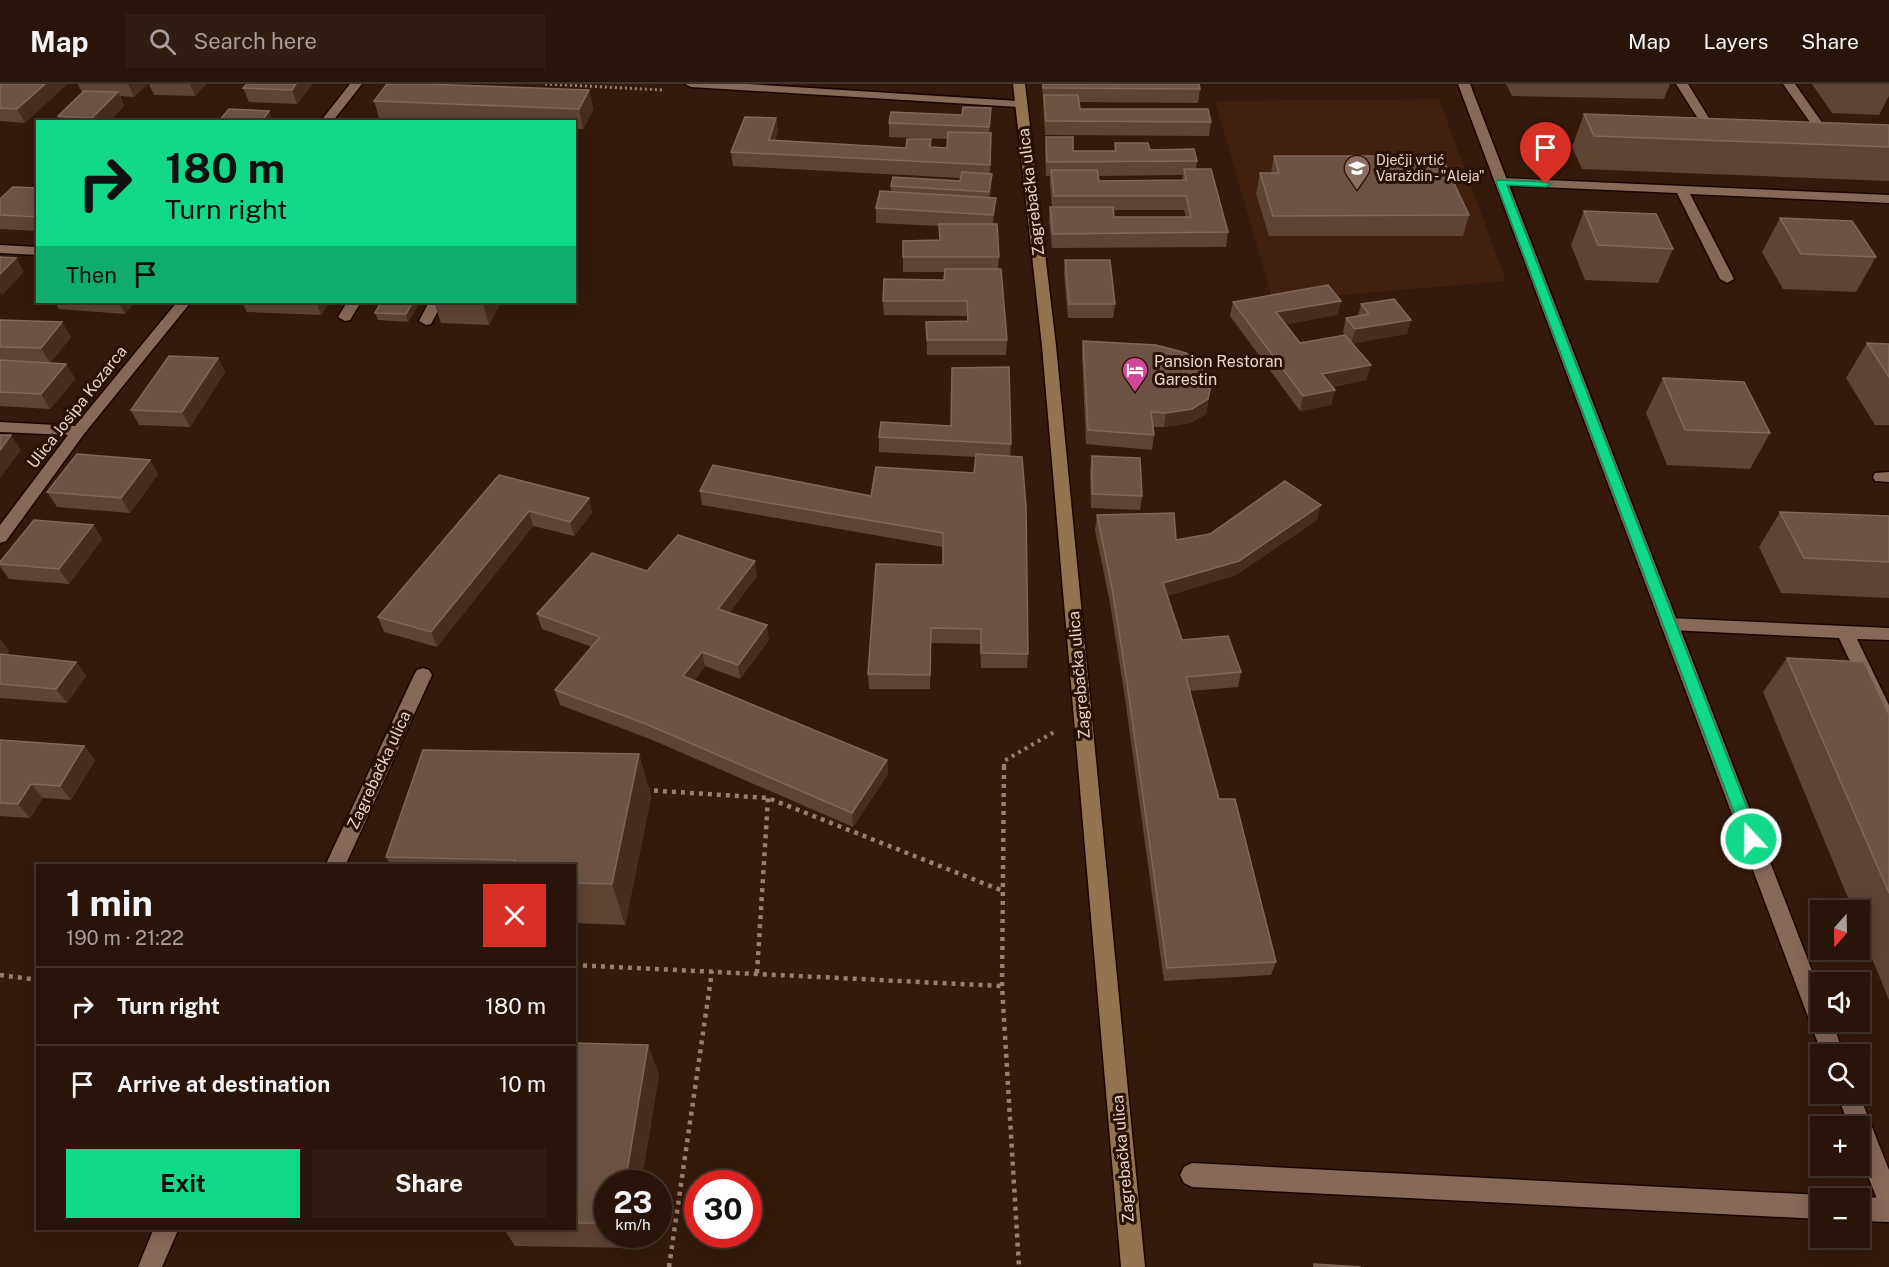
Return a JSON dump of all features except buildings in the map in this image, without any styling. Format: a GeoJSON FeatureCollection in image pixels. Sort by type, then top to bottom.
{"type":"FeatureCollection","features":[{"type":"Feature","properties":{"kind":"street"},"geometry":{"type":"LineString","coordinates":[[328,120],[356,84]]}},
{"type":"Feature","properties":{"kind":"street"},"geometry":{"type":"LineString","coordinates":[[694,84],[1020,104]]}},
{"type":"Feature","properties":{"kind":"street","name":"Zagrebačka ulica"},"geometry":{"type":"LineString","coordinates":[[1019,84],[1049,346],[1133,1267]]}},
{"type":"Feature","properties":{"kind":"street"},"geometry":{"type":"LineString","coordinates":[[1464,84],[1829,1044]]}},
{"type":"Feature","properties":{"kind":"street"},"geometry":{"type":"LineString","coordinates":[[1682,84],[1706,123]]}},
{"type":"Feature","properties":{"kind":"street"},"geometry":{"type":"LineString","coordinates":[[1789,84],[1823,132],[1845,132]]}},
{"type":"Feature","properties":{"kind":"street"},"geometry":{"type":"LineString","coordinates":[[1501,182],[1889,199]]}},
{"type":"Feature","properties":{"kind":"street"},"geometry":{"type":"LineString","coordinates":[[1682,190],[1727,279]]}},
{"type":"Feature","properties":{"kind":"street"},"geometry":{"type":"LineString","coordinates":[[0,249],[36,251]]}},
{"type":"Feature","properties":{"kind":"street","name":"Ulica Josipa Kozarca"},"geometry":{"type":"LineString","coordinates":[[0,537],[79,431],[183,303]]}},
{"type":"Feature","properties":{"kind":"street"},"geometry":{"type":"LineString","coordinates":[[345,317],[353,303]]}},
{"type":"Feature","properties":{"kind":"street"},"geometry":{"type":"LineString","coordinates":[[426,321],[435,303]]}},
{"type":"Feature","properties":{"kind":"street"},"geometry":{"type":"LineString","coordinates":[[0,428],[79,431]]}},
{"type":"Feature","properties":{"kind":"street"},"geometry":{"type":"LineString","coordinates":[[1669,624],[1889,634]]}},
{"type":"Feature","properties":{"kind":"street"},"geometry":{"type":"LineString","coordinates":[[1845,632],[1889,724]]}},
{"type":"Feature","properties":{"kind":"street","name":"Zagrebačka ulica"},"geometry":{"type":"LineString","coordinates":[[336,864],[423,675]]}},
{"type":"Feature","properties":{"kind":"street"},"geometry":{"type":"LineString","coordinates":[[1852,1104],[1889,1201]]}},
{"type":"Feature","properties":{"kind":"street"},"geometry":{"type":"LineString","coordinates":[[1192,1175],[1810,1206]]}},
{"type":"Feature","properties":{"kind":"street"},"geometry":{"type":"LineString","coordinates":[[1870,1209],[1889,1210]]}},
{"type":"Feature","properties":{"kind":"street"},"geometry":{"type":"LineString","coordinates":[[150,1267],[167,1230]]}},
{"type":"Feature","properties":{"kind":"path"},"geometry":{"type":"LineString","coordinates":[[545,84],[672,91]]}},
{"type":"Feature","properties":{"kind":"path"},"geometry":{"type":"LineString","coordinates":[[1018,1267],[1002,986],[1005,761],[1083,715]]}},
{"type":"Feature","properties":{"kind":"path"},"geometry":{"type":"LineString","coordinates":[[639,789],[768,798],[1003,891]]}},
{"type":"Feature","properties":{"kind":"path"},"geometry":{"type":"LineString","coordinates":[[757,973],[768,798]]}},
{"type":"Feature","properties":{"kind":"path"},"geometry":{"type":"LineString","coordinates":[[576,964],[1002,986]]}},
{"type":"Feature","properties":{"kind":"path"},"geometry":{"type":"LineString","coordinates":[[669,1267],[712,971]]}},
{"type":"Feature","properties":{"kind":"path"},"geometry":{"type":"LineString","coordinates":[[0,975],[36,980]]}},
{"type":"Feature","properties":{"kind":"shaded area","name":"Dječji vrtić Varaždin - \"Aleja\""},"geometry":{"type":"Polygon","coordinates":[[[1439,99],[1506,281],[1273,301],[1215,101],[1439,99]]]}},
{"type":"Feature","properties":{"kind":"place","name":"Dječji vrtić Varaždin - \"Aleja\""},"geometry":{"type":"Point","coordinates":[1357,191]}},
{"type":"Feature","properties":{"kind":"place","name":"Pansion Restoran Garestin"},"geometry":{"type":"Point","coordinates":[1135,393]}},
{"type":"Feature","properties":{"kind":"route"},"geometry":{"type":"LineString","coordinates":[[1546,184],[1501,182],[1751,839]]}}]}
